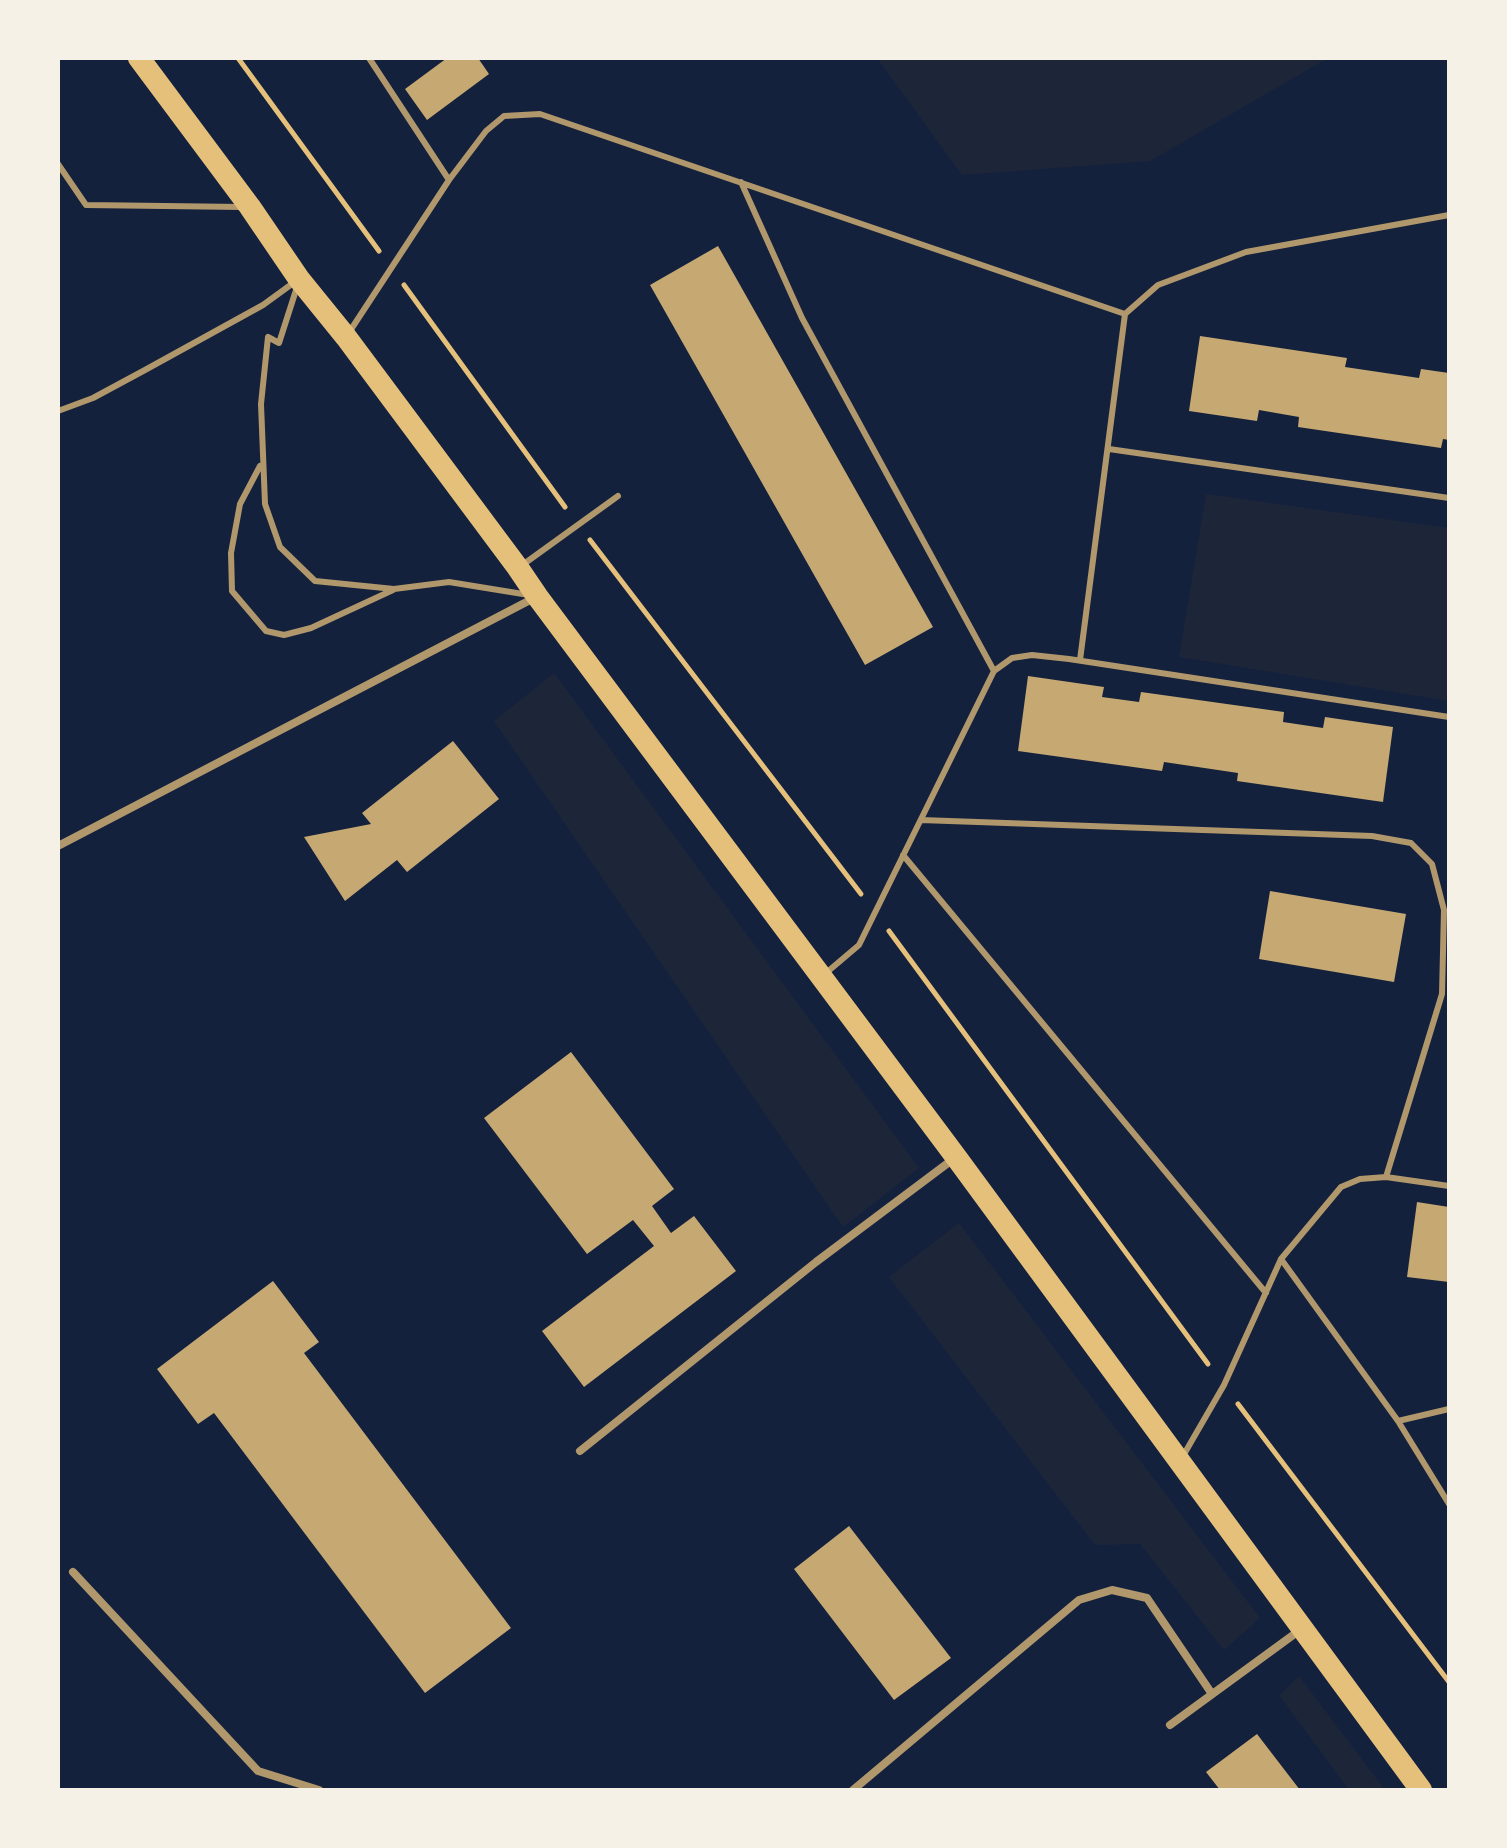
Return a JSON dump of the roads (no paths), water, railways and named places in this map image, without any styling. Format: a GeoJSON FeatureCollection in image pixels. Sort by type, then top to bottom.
{"type":"FeatureCollection","features":[{"type":"Feature","properties":{"kind":"highway"},"geometry":{"type":"LineString","coordinates":[[139,58],[250,207],[299,279],[346,337],[956,1157],[1421,1790]]}},
{"type":"Feature","properties":{"kind":"street"},"geometry":{"type":"LineString","coordinates":[[58,846],[537,596]]}},
{"type":"Feature","properties":{"kind":"street"},"geometry":{"type":"LineString","coordinates":[[580,1451],[816,1262],[956,1157]]}},
{"type":"Feature","properties":{"kind":"street"},"geometry":{"type":"LineString","coordinates":[[73,1572],[258,1771],[319,1790]]}},
{"type":"Feature","properties":{"kind":"street"},"geometry":{"type":"LineString","coordinates":[[853,1790],[1079,1600],[1112,1590],[1147,1598],[1212,1694]]}},
{"type":"Feature","properties":{"kind":"street"},"geometry":{"type":"LineString","coordinates":[[1170,1725],[1303,1627]]}},
{"type":"Feature","properties":{"kind":"lane"},"geometry":{"type":"LineString","coordinates":[[369,58],[449,180]]}},
{"type":"Feature","properties":{"kind":"lane"},"geometry":{"type":"LineString","coordinates":[[346,337],[449,180],[486,131],[504,116],[540,114],[1125,314]]}},
{"type":"Feature","properties":{"kind":"lane"},"geometry":{"type":"LineString","coordinates":[[58,164],[86,205],[250,207]]}},
{"type":"Feature","properties":{"kind":"lane"},"geometry":{"type":"LineString","coordinates":[[741,182],[802,318],[994,671]]}},
{"type":"Feature","properties":{"kind":"lane"},"geometry":{"type":"LineString","coordinates":[[1080,660],[1125,314],[1158,285],[1246,252],[1449,215]]}},
{"type":"Feature","properties":{"kind":"lane"},"geometry":{"type":"LineString","coordinates":[[58,411],[93,398],[145,370],[263,305],[299,279]]}},
{"type":"Feature","properties":{"kind":"lane"},"geometry":{"type":"LineString","coordinates":[[299,279],[279,343],[268,337],[261,404],[265,504],[280,547],[315,581],[394,589],[449,582],[537,596]]}},
{"type":"Feature","properties":{"kind":"lane"},"geometry":{"type":"LineString","coordinates":[[1109,449],[1449,498]]}},
{"type":"Feature","properties":{"kind":"lane"},"geometry":{"type":"LineString","coordinates":[[262,462],[240,504],[231,553],[232,591],[266,631],[284,635],[311,628],[394,589]]}},
{"type":"Feature","properties":{"kind":"lane"},"geometry":{"type":"LineString","coordinates":[[518,568],[618,496]]}},
{"type":"Feature","properties":{"kind":"lane"},"geometry":{"type":"LineString","coordinates":[[821,978],[859,945],[994,671],[1012,658],[1032,655],[1080,660],[1449,717]]}},
{"type":"Feature","properties":{"kind":"lane"},"geometry":{"type":"LineString","coordinates":[[921,820],[1372,836],[1411,843],[1432,864],[1446,910],[1442,994],[1386,1177]]}},
{"type":"Feature","properties":{"kind":"lane"},"geometry":{"type":"LineString","coordinates":[[903,855],[1266,1293]]}},
{"type":"Feature","properties":{"kind":"lane"},"geometry":{"type":"LineString","coordinates":[[1180,1461],[1224,1385],[1281,1259],[1341,1187],[1360,1179],[1386,1177],[1449,1186]]}},
{"type":"Feature","properties":{"kind":"lane"},"geometry":{"type":"LineString","coordinates":[[1281,1259],[1398,1421],[1449,1504]]}},
{"type":"Feature","properties":{"kind":"lane"},"geometry":{"type":"LineString","coordinates":[[1398,1421],[1449,1409]]}}]}
